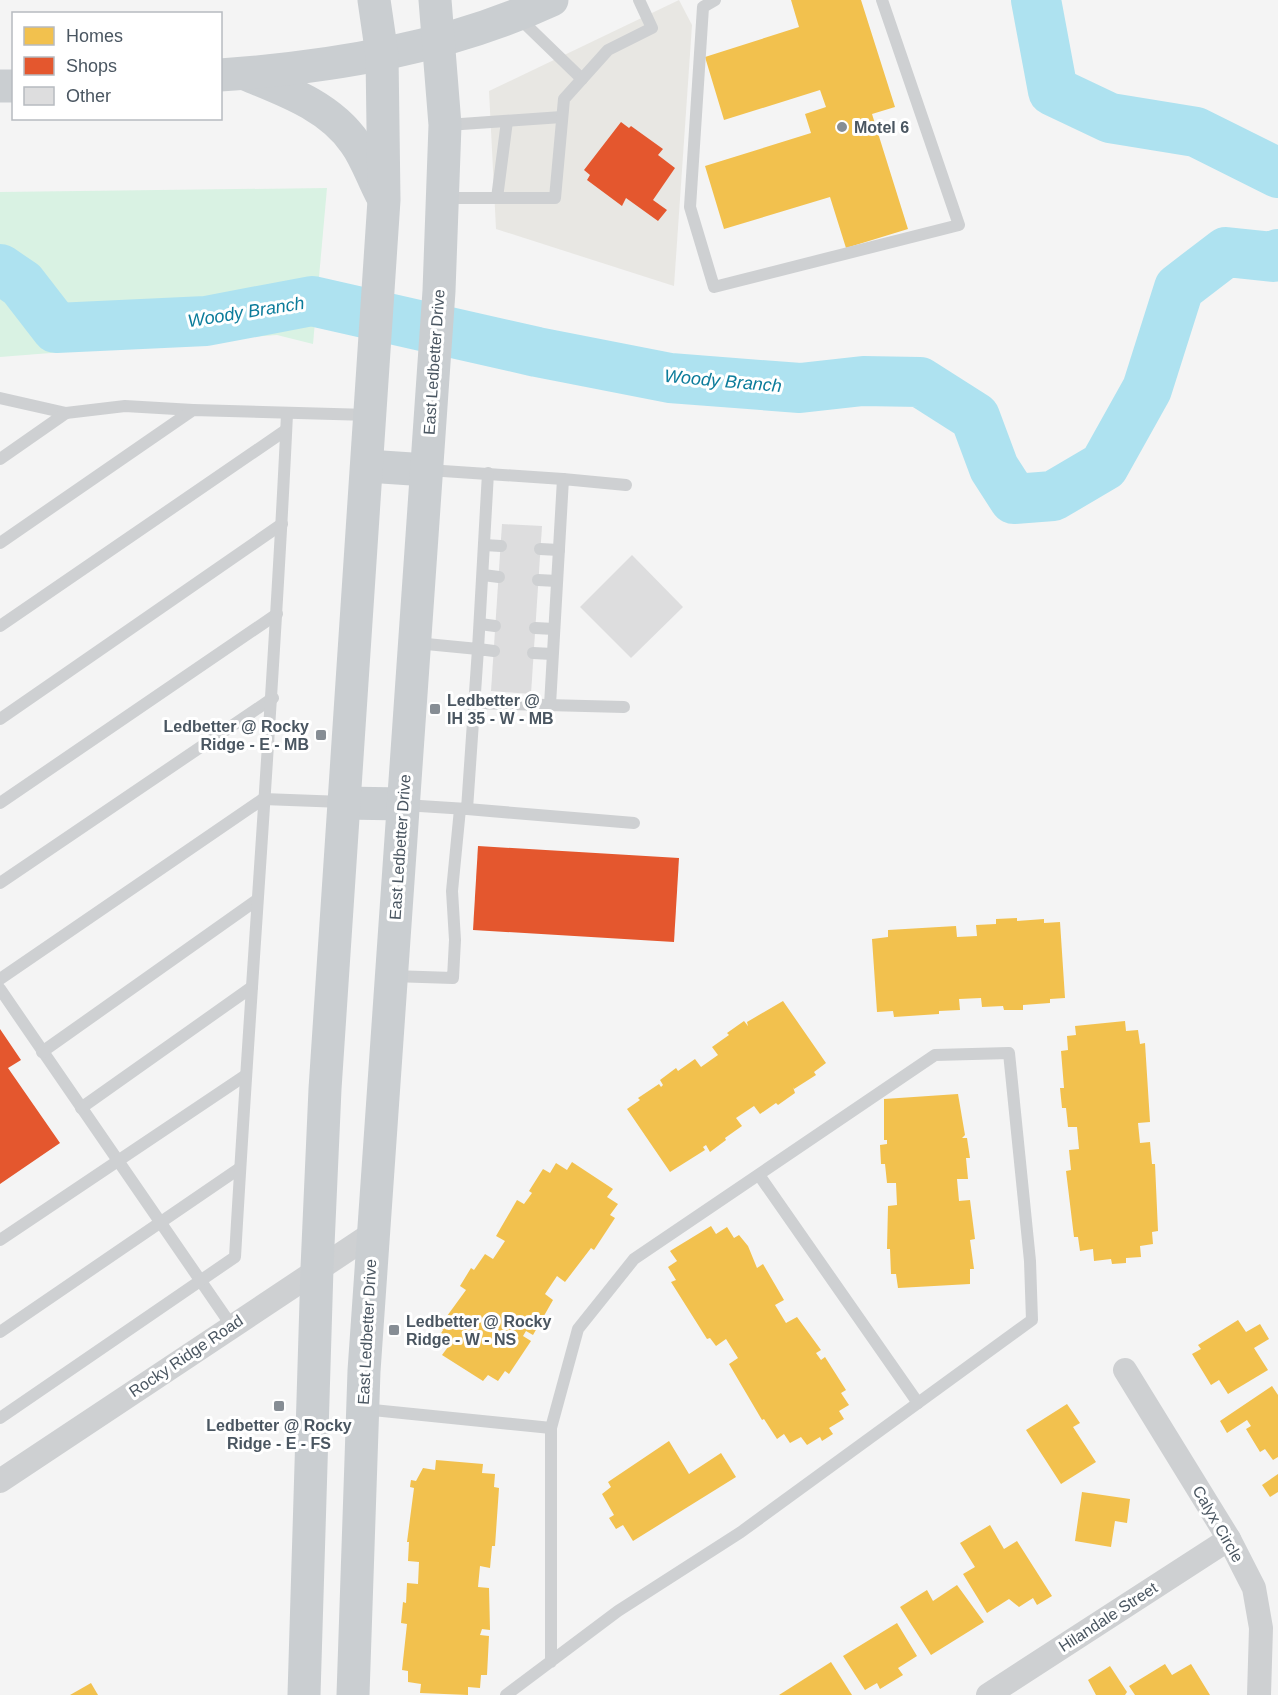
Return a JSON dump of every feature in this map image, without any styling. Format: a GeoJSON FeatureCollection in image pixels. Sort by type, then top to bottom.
{"type":"FeatureCollection","features":[{"type":"Feature","properties":{"kind":"main road"},"geometry":{"type":"LineString","coordinates":[[304,1695],[317,1268],[344,802],[384,200],[382,56],[374,0]]}},
{"type":"Feature","properties":{"kind":"main road","name":"East Ledbetter Drive"},"geometry":{"type":"LineString","coordinates":[[353,1695],[362,1409],[439,291],[445,125],[435,0]]}},
{"type":"Feature","properties":{"kind":"main road"},"geometry":{"type":"LineString","coordinates":[[232,74],[382,56],[517,16],[552,0]]}},
{"type":"Feature","properties":{"kind":"main road"},"geometry":{"type":"LineString","coordinates":[[232,74],[297,95],[329,117],[355,142],[384,200]]}},
{"type":"Feature","properties":{"kind":"main road"},"geometry":{"type":"LineString","coordinates":[[367,466],[427,470]]}},
{"type":"Feature","properties":{"kind":"main road"},"geometry":{"type":"LineString","coordinates":[[344,802],[403,804]]}},
{"type":"Feature","properties":{"kind":"street","name":"Rocky Ridge Road"},"geometry":{"type":"LineString","coordinates":[[0,1481],[231,1325],[373,1233]]}},
{"type":"Feature","properties":{"kind":"street","name":"Calyx Circle"},"geometry":{"type":"LineString","coordinates":[[1125,1370],[1229,1539],[1254,1588],[1261,1628],[1259,1695]]}},
{"type":"Feature","properties":{"kind":"street","name":"Hilandale Street"},"geometry":{"type":"LineString","coordinates":[[988,1695],[1229,1539]]}},
{"type":"Feature","properties":{"kind":"lane"},"geometry":{"type":"LineString","coordinates":[[442,198],[555,198],[564,99],[608,50],[651,28],[639,0]]}},
{"type":"Feature","properties":{"kind":"lane"},"geometry":{"type":"LineString","coordinates":[[715,0],[703,7],[690,207],[714,287],[959,225],[882,0]]}},
{"type":"Feature","properties":{"kind":"lane"},"geometry":{"type":"LineString","coordinates":[[517,16],[582,79]]}},
{"type":"Feature","properties":{"kind":"lane"},"geometry":{"type":"LineString","coordinates":[[445,125],[562,117]]}},
{"type":"Feature","properties":{"kind":"lane"},"geometry":{"type":"LineString","coordinates":[[497,198],[507,121]]}},
{"type":"Feature","properties":{"kind":"lane"},"geometry":{"type":"LineString","coordinates":[[0,398],[66,413],[125,406],[287,414],[371,403]]}},
{"type":"Feature","properties":{"kind":"lane"},"geometry":{"type":"LineString","coordinates":[[0,543],[193,410]]}},
{"type":"Feature","properties":{"kind":"lane"},"geometry":{"type":"LineString","coordinates":[[0,459],[66,413]]}},
{"type":"Feature","properties":{"kind":"lane"},"geometry":{"type":"LineString","coordinates":[[0,1418],[235,1257],[263,799],[273,698],[287,414]]}},
{"type":"Feature","properties":{"kind":"lane"},"geometry":{"type":"LineString","coordinates":[[0,626],[286,430]]}},
{"type":"Feature","properties":{"kind":"lane"},"geometry":{"type":"LineString","coordinates":[[427,470],[626,485]]}},
{"type":"Feature","properties":{"kind":"lane"},"geometry":{"type":"LineString","coordinates":[[391,976],[453,978],[455,940],[452,891],[475,703],[488,473]]}},
{"type":"Feature","properties":{"kind":"lane"},"geometry":{"type":"LineString","coordinates":[[550,705],[563,479]]}},
{"type":"Feature","properties":{"kind":"lane"},"geometry":{"type":"LineString","coordinates":[[0,719],[282,524]]}},
{"type":"Feature","properties":{"kind":"lane"},"geometry":{"type":"LineString","coordinates":[[484,545],[501,546]]}},
{"type":"Feature","properties":{"kind":"lane"},"geometry":{"type":"LineString","coordinates":[[540,549],[559,550]]}},
{"type":"Feature","properties":{"kind":"lane"},"geometry":{"type":"LineString","coordinates":[[483,575],[499,577]]}},
{"type":"Feature","properties":{"kind":"lane"},"geometry":{"type":"LineString","coordinates":[[538,580],[557,580]]}},
{"type":"Feature","properties":{"kind":"lane"},"geometry":{"type":"LineString","coordinates":[[0,803],[277,614]]}},
{"type":"Feature","properties":{"kind":"lane"},"geometry":{"type":"LineString","coordinates":[[480,624],[495,626]]}},
{"type":"Feature","properties":{"kind":"lane"},"geometry":{"type":"LineString","coordinates":[[535,628],[554,629]]}},
{"type":"Feature","properties":{"kind":"lane"},"geometry":{"type":"LineString","coordinates":[[414,643],[494,651]]}},
{"type":"Feature","properties":{"kind":"lane"},"geometry":{"type":"LineString","coordinates":[[533,653],[552,654]]}},
{"type":"Feature","properties":{"kind":"lane"},"geometry":{"type":"LineString","coordinates":[[0,883],[273,698]]}},
{"type":"Feature","properties":{"kind":"lane"},"geometry":{"type":"LineString","coordinates":[[475,703],[624,707]]}},
{"type":"Feature","properties":{"kind":"lane"},"geometry":{"type":"LineString","coordinates":[[0,978],[263,799],[344,802]]}},
{"type":"Feature","properties":{"kind":"lane"},"geometry":{"type":"LineString","coordinates":[[403,804],[633,823]]}},
{"type":"Feature","properties":{"kind":"lane"},"geometry":{"type":"LineString","coordinates":[[42,1052],[257,900]]}},
{"type":"Feature","properties":{"kind":"lane"},"geometry":{"type":"LineString","coordinates":[[81,1108],[252,987]]}},
{"type":"Feature","properties":{"kind":"lane"},"geometry":{"type":"LineString","coordinates":[[0,989],[159,1224],[231,1325]]}},
{"type":"Feature","properties":{"kind":"lane"},"geometry":{"type":"LineString","coordinates":[[507,1695],[551,1662],[618,1611],[741,1532],[1032,1320],[1030,1261],[1009,1053],[935,1055],[634,1259],[578,1329],[551,1428],[551,1662]]}},
{"type":"Feature","properties":{"kind":"lane"},"geometry":{"type":"LineString","coordinates":[[0,1240],[246,1075]]}},
{"type":"Feature","properties":{"kind":"lane"},"geometry":{"type":"LineString","coordinates":[[0,1332],[240,1168]]}},
{"type":"Feature","properties":{"kind":"lane"},"geometry":{"type":"LineString","coordinates":[[759,1175],[918,1403]]}},
{"type":"Feature","properties":{"kind":"lane"},"geometry":{"type":"LineString","coordinates":[[362,1409],[551,1428]]}},
{"type":"Feature","properties":{"kind":"shaded area"},"geometry":{"type":"Polygon","coordinates":[[[679,0],[692,25],[674,286],[496,229],[489,91],[679,0]]]}},
{"type":"Feature","properties":{"kind":"green space"},"geometry":{"type":"Polygon","coordinates":[[[327,188],[313,344],[277,335],[0,357],[0,192],[327,188]]]}},
{"type":"Feature","properties":{"kind":"building: Homes","name":"Motel 6"},"geometry":{"type":"Polygon","coordinates":[[[791,0],[861,0],[895,107],[872,114],[908,229],[846,248],[830,197],[724,229],[705,166],[811,133],[805,114],[826,107],[820,90],[724,120],[705,57],[799,27],[791,0]]]}},
{"type":"Feature","properties":{"kind":"building: Homes"},"geometry":{"type":"Polygon","coordinates":[[[1017,918],[1017,921],[1044,919],[1044,923],[1060,922],[1065,998],[1050,999],[1050,1003],[1023,1005],[1023,1010],[1004,1010],[1003,1006],[982,1007],[981,998],[959,999],[960,1010],[939,1011],[939,1014],[894,1017],[893,1011],[877,1012],[872,939],[888,937],[888,930],[956,926],[957,937],[977,936],[976,925],[996,924],[996,919],[1017,918]]]}},
{"type":"Feature","properties":{"kind":"building: Homes"},"geometry":{"type":"Polygon","coordinates":[[[783,1001],[826,1063],[814,1072],[816,1075],[794,1089],[793,1087],[795,1093],[778,1105],[776,1103],[760,1114],[754,1106],[736,1118],[742,1126],[725,1138],[726,1140],[710,1152],[706,1145],[703,1147],[705,1150],[670,1172],[627,1109],[640,1100],[638,1098],[659,1084],[661,1087],[663,1085],[660,1080],[676,1068],[678,1071],[695,1059],[701,1067],[718,1055],[712,1047],[729,1035],[727,1033],[744,1021],[748,1026],[747,1022],[783,1001]]]}},
{"type":"Feature","properties":{"kind":"building: Homes"},"geometry":{"type":"Polygon","coordinates":[[[1125,1021],[1126,1031],[1138,1030],[1140,1044],[1145,1043],[1150,1122],[1138,1123],[1140,1143],[1150,1142],[1152,1164],[1155,1164],[1158,1231],[1152,1232],[1153,1244],[1140,1246],[1141,1257],[1126,1258],[1126,1263],[1112,1264],[1111,1259],[1094,1261],[1093,1249],[1080,1251],[1078,1237],[1074,1237],[1066,1171],[1071,1170],[1069,1150],[1079,1149],[1077,1127],[1068,1127],[1066,1108],[1062,1108],[1060,1088],[1064,1088],[1061,1051],[1068,1050],[1067,1036],[1076,1035],[1075,1026],[1125,1021]]]}},
{"type":"Feature","properties":{"kind":"building: Homes"},"geometry":{"type":"Polygon","coordinates":[[[958,1094],[965,1135],[962,1138],[967,1138],[970,1158],[966,1158],[968,1179],[957,1179],[959,1201],[970,1200],[975,1239],[970,1240],[974,1269],[970,1269],[970,1284],[898,1288],[896,1274],[891,1274],[890,1249],[887,1249],[888,1206],[897,1205],[896,1183],[887,1183],[885,1164],[881,1164],[880,1145],[887,1144],[887,1140],[884,1140],[884,1099],[958,1094]]]}},
{"type":"Feature","properties":{"kind":"building: Homes"},"geometry":{"type":"Polygon","coordinates":[[[572,1162],[613,1189],[607,1197],[618,1204],[610,1215],[615,1218],[594,1250],[591,1248],[565,1282],[557,1276],[545,1294],[553,1300],[533,1335],[526,1331],[523,1336],[531,1341],[509,1374],[505,1371],[498,1381],[488,1375],[483,1381],[442,1355],[448,1347],[437,1340],[443,1330],[439,1327],[466,1290],[460,1286],[471,1268],[474,1270],[485,1254],[493,1259],[505,1241],[496,1236],[517,1200],[524,1204],[532,1193],[529,1191],[543,1169],[550,1173],[556,1163],[567,1170],[572,1162]]]}},
{"type":"Feature","properties":{"kind":"building: Homes"},"geometry":{"type":"Polygon","coordinates":[[[711,1226],[716,1234],[727,1227],[734,1238],[739,1235],[748,1246],[757,1268],[763,1264],[784,1300],[775,1305],[786,1323],[797,1317],[821,1350],[816,1353],[821,1360],[825,1357],[846,1390],[841,1393],[849,1405],[839,1411],[844,1419],[829,1428],[833,1434],[822,1441],[820,1437],[807,1445],[801,1437],[790,1443],[784,1434],[777,1439],[764,1419],[762,1420],[729,1364],[738,1358],[726,1339],[716,1346],[710,1338],[707,1339],[671,1282],[676,1280],[668,1267],[677,1261],[670,1251],[711,1226]]]}},
{"type":"Feature","properties":{"kind":"building: Homes"},"geometry":{"type":"Polygon","coordinates":[[[1238,1320],[1246,1332],[1260,1324],[1269,1339],[1254,1348],[1268,1370],[1228,1394],[1219,1380],[1211,1385],[1192,1354],[1201,1349],[1198,1345],[1238,1320]]]}},
{"type":"Feature","properties":{"kind":"building: Homes"},"geometry":{"type":"Polygon","coordinates":[[[1272,1386],[1278,1395],[1278,1457],[1273,1460],[1265,1449],[1260,1452],[1246,1429],[1251,1426],[1247,1420],[1227,1433],[1220,1421],[1272,1386]]]}},
{"type":"Feature","properties":{"kind":"building: Homes"},"geometry":{"type":"Polygon","coordinates":[[[1067,1404],[1080,1423],[1073,1427],[1096,1462],[1061,1484],[1026,1430],[1067,1404]]]}},
{"type":"Feature","properties":{"kind":"building: Homes"},"geometry":{"type":"Polygon","coordinates":[[[669,1441],[689,1474],[721,1453],[736,1477],[633,1541],[623,1525],[616,1529],[609,1518],[614,1515],[602,1494],[611,1487],[608,1482],[669,1441]]]}},
{"type":"Feature","properties":{"kind":"building: Homes"},"geometry":{"type":"Polygon","coordinates":[[[436,1460],[483,1464],[482,1473],[495,1474],[494,1487],[499,1488],[495,1546],[492,1546],[490,1568],[480,1566],[478,1587],[489,1588],[490,1630],[482,1629],[480,1635],[489,1636],[487,1675],[481,1675],[480,1688],[468,1687],[468,1695],[420,1693],[421,1684],[408,1682],[408,1671],[402,1670],[407,1624],[401,1623],[403,1602],[406,1603],[407,1583],[418,1584],[419,1562],[408,1561],[409,1542],[407,1542],[414,1488],[410,1487],[411,1480],[416,1481],[423,1468],[435,1470],[436,1460]]]}},
{"type":"Feature","properties":{"kind":"building: Homes"},"geometry":{"type":"Polygon","coordinates":[[[1278,1474],[1278,1492],[1270,1497],[1262,1485],[1278,1474]]]}},
{"type":"Feature","properties":{"kind":"building: Homes"},"geometry":{"type":"Polygon","coordinates":[[[1082,1492],[1130,1499],[1127,1523],[1115,1521],[1111,1547],[1075,1541],[1082,1492]]]}},
{"type":"Feature","properties":{"kind":"building: Homes"},"geometry":{"type":"Polygon","coordinates":[[[990,1525],[1004,1549],[1017,1541],[1052,1596],[1037,1605],[1033,1598],[1019,1607],[1009,1599],[987,1613],[963,1574],[975,1567],[960,1543],[990,1525]]]}},
{"type":"Feature","properties":{"kind":"building: Homes"},"geometry":{"type":"Polygon","coordinates":[[[957,1585],[984,1622],[931,1655],[900,1607],[927,1590],[933,1601],[957,1585]]]}},
{"type":"Feature","properties":{"kind":"building: Homes"},"geometry":{"type":"Polygon","coordinates":[[[897,1623],[917,1656],[898,1668],[903,1675],[880,1689],[877,1683],[865,1690],[843,1656],[897,1623]]]}},
{"type":"Feature","properties":{"kind":"building: Homes"},"geometry":{"type":"Polygon","coordinates":[[[831,1662],[852,1695],[779,1695],[831,1662]]]}},
{"type":"Feature","properties":{"kind":"building: Homes"},"geometry":{"type":"Polygon","coordinates":[[[1165,1664],[1172,1675],[1191,1664],[1210,1695],[1135,1695],[1129,1686],[1165,1664]]]}},
{"type":"Feature","properties":{"kind":"building: Homes"},"geometry":{"type":"Polygon","coordinates":[[[1110,1666],[1127,1692],[1125,1695],[1096,1695],[1088,1680],[1110,1666]]]}},
{"type":"Feature","properties":{"kind":"building: Homes"},"geometry":{"type":"Polygon","coordinates":[[[91,1683],[98,1695],[70,1695],[91,1683]]]}},
{"type":"Feature","properties":{"kind":"building: Shops"},"geometry":{"type":"Polygon","coordinates":[[[621,122],[629,128],[631,126],[663,149],[658,155],[675,168],[653,200],[667,210],[658,221],[626,198],[622,206],[587,180],[590,175],[584,170],[621,122]]]}},
{"type":"Feature","properties":{"kind":"building: Shops"},"geometry":{"type":"Polygon","coordinates":[[[478,846],[679,858],[674,942],[473,930],[478,846]]]}},
{"type":"Feature","properties":{"kind":"building: Shops"},"geometry":{"type":"Polygon","coordinates":[[[0,1029],[21,1060],[8,1068],[60,1143],[0,1184],[0,1029]]]}},
{"type":"Feature","properties":{"kind":"building: Other"},"geometry":{"type":"Polygon","coordinates":[[[502,524],[542,526],[531,694],[491,691],[502,524]]]}},
{"type":"Feature","properties":{"kind":"building: Other"},"geometry":{"type":"Polygon","coordinates":[[[632,555],[683,607],[631,658],[580,607],[632,555]]]}},
{"type":"Feature","properties":{"kind":"waterway"},"geometry":{"type":"LineString","coordinates":[[1036,0],[1053,91],[1110,118],[1196,132],[1278,173]]}},
{"type":"Feature","properties":{"kind":"waterway","name":"Woody Branch"},"geometry":{"type":"LineString","coordinates":[[0,269],[22,284],[56,328],[206,321],[312,301],[537,352],[670,378],[800,388],[863,381],[920,382],[975,417],[994,468],[1014,499],[1053,496],[1104,466],[1147,389],[1179,288],[1226,252],[1273,257],[1278,254]]}},
{"type":"Feature","properties":{"kind":"place","name":"Motel 6"},"geometry":{"type":"Point","coordinates":[842,127]}},
{"type":"Feature","properties":{"kind":"place","name":"Ledbetter @ IH 35 - W - MB"},"geometry":{"type":"Point","coordinates":[435,709]}},
{"type":"Feature","properties":{"kind":"place","name":"Ledbetter @ Rocky Ridge - E - MB"},"geometry":{"type":"Point","coordinates":[321,735]}},
{"type":"Feature","properties":{"kind":"place","name":"Ledbetter @ Rocky Ridge - W - NS"},"geometry":{"type":"Point","coordinates":[394,1330]}},
{"type":"Feature","properties":{"kind":"place","name":"Ledbetter @ Rocky Ridge - E - FS"},"geometry":{"type":"Point","coordinates":[279,1406]}}]}
